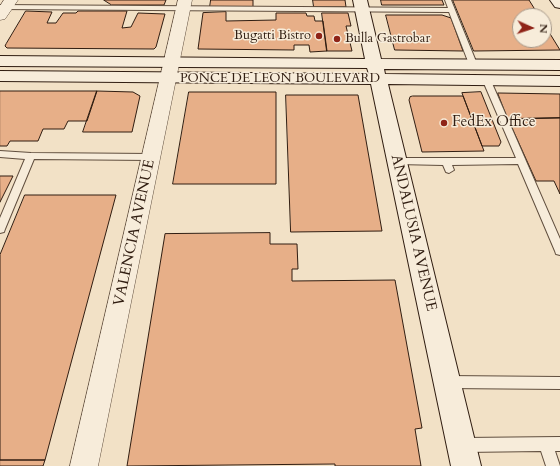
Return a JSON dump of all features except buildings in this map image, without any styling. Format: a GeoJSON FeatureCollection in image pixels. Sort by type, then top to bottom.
{"type":"FeatureCollection","features":[{"type":"Feature","properties":{"kind":"street"},"geometry":{"type":"LineString","coordinates":[[557,0],[560,4]]}},
{"type":"Feature","properties":{"kind":"street","name":"VALENCIA AVENUE"},"geometry":{"type":"LineString","coordinates":[[84,466],[184,4]]}},
{"type":"Feature","properties":{"kind":"street","name":"ANDALUSIA AVENUE"},"geometry":{"type":"LineString","coordinates":[[361,5],[463,456]]}},
{"type":"Feature","properties":{"kind":"street","name":"PONCE DE LEON BOULEVARD"},"geometry":{"type":"LineString","coordinates":[[0,61],[170,70]]}},
{"type":"Feature","properties":{"kind":"street","name":"PONCE DE LEON BOULEVARD"},"geometry":{"type":"LineString","coordinates":[[0,76],[170,70],[376,71],[473,64],[560,65]]}},
{"type":"Feature","properties":{"kind":"street","name":"PONCE DE LEON BOULEVARD"},"geometry":{"type":"LineString","coordinates":[[376,71],[487,81],[560,81]]}},
{"type":"Feature","properties":{"kind":"lane"},"geometry":{"type":"LineString","coordinates":[[94,8],[98,0]]}},
{"type":"Feature","properties":{"kind":"lane"},"geometry":{"type":"LineString","coordinates":[[275,0],[275,10]]}},
{"type":"Feature","properties":{"kind":"lane"},"geometry":{"type":"LineString","coordinates":[[448,0],[473,64]]}},
{"type":"Feature","properties":{"kind":"lane"},"geometry":{"type":"LineString","coordinates":[[4,8],[94,8],[184,4],[275,10],[361,5],[452,10]]}},
{"type":"Feature","properties":{"kind":"lane"},"geometry":{"type":"LineString","coordinates":[[487,81],[560,250]]}},
{"type":"Feature","properties":{"kind":"lane"},"geometry":{"type":"LineString","coordinates":[[0,154],[151,158]]}},
{"type":"Feature","properties":{"kind":"lane"},"geometry":{"type":"LineString","coordinates":[[0,229],[31,156]]}},
{"type":"Feature","properties":{"kind":"lane"},"geometry":{"type":"LineString","coordinates":[[397,161],[447,166],[521,161]]}},
{"type":"Feature","properties":{"kind":"lane"},"geometry":{"type":"LineString","coordinates":[[447,382],[560,383]]}},
{"type":"Feature","properties":{"kind":"lane"},"geometry":{"type":"LineString","coordinates":[[546,444],[553,466]]}},
{"type":"Feature","properties":{"kind":"lane"},"geometry":{"type":"LineString","coordinates":[[463,456],[546,444],[560,444]]}},
{"type":"Feature","properties":{"kind":"place","name":"Bugatti Bistro"},"geometry":{"type":"Point","coordinates":[319,36]}},
{"type":"Feature","properties":{"kind":"place","name":"Bulla Gastrobar"},"geometry":{"type":"Point","coordinates":[337,39]}},
{"type":"Feature","properties":{"kind":"place","name":"FedEx Office"},"geometry":{"type":"Point","coordinates":[444,123]}}]}
